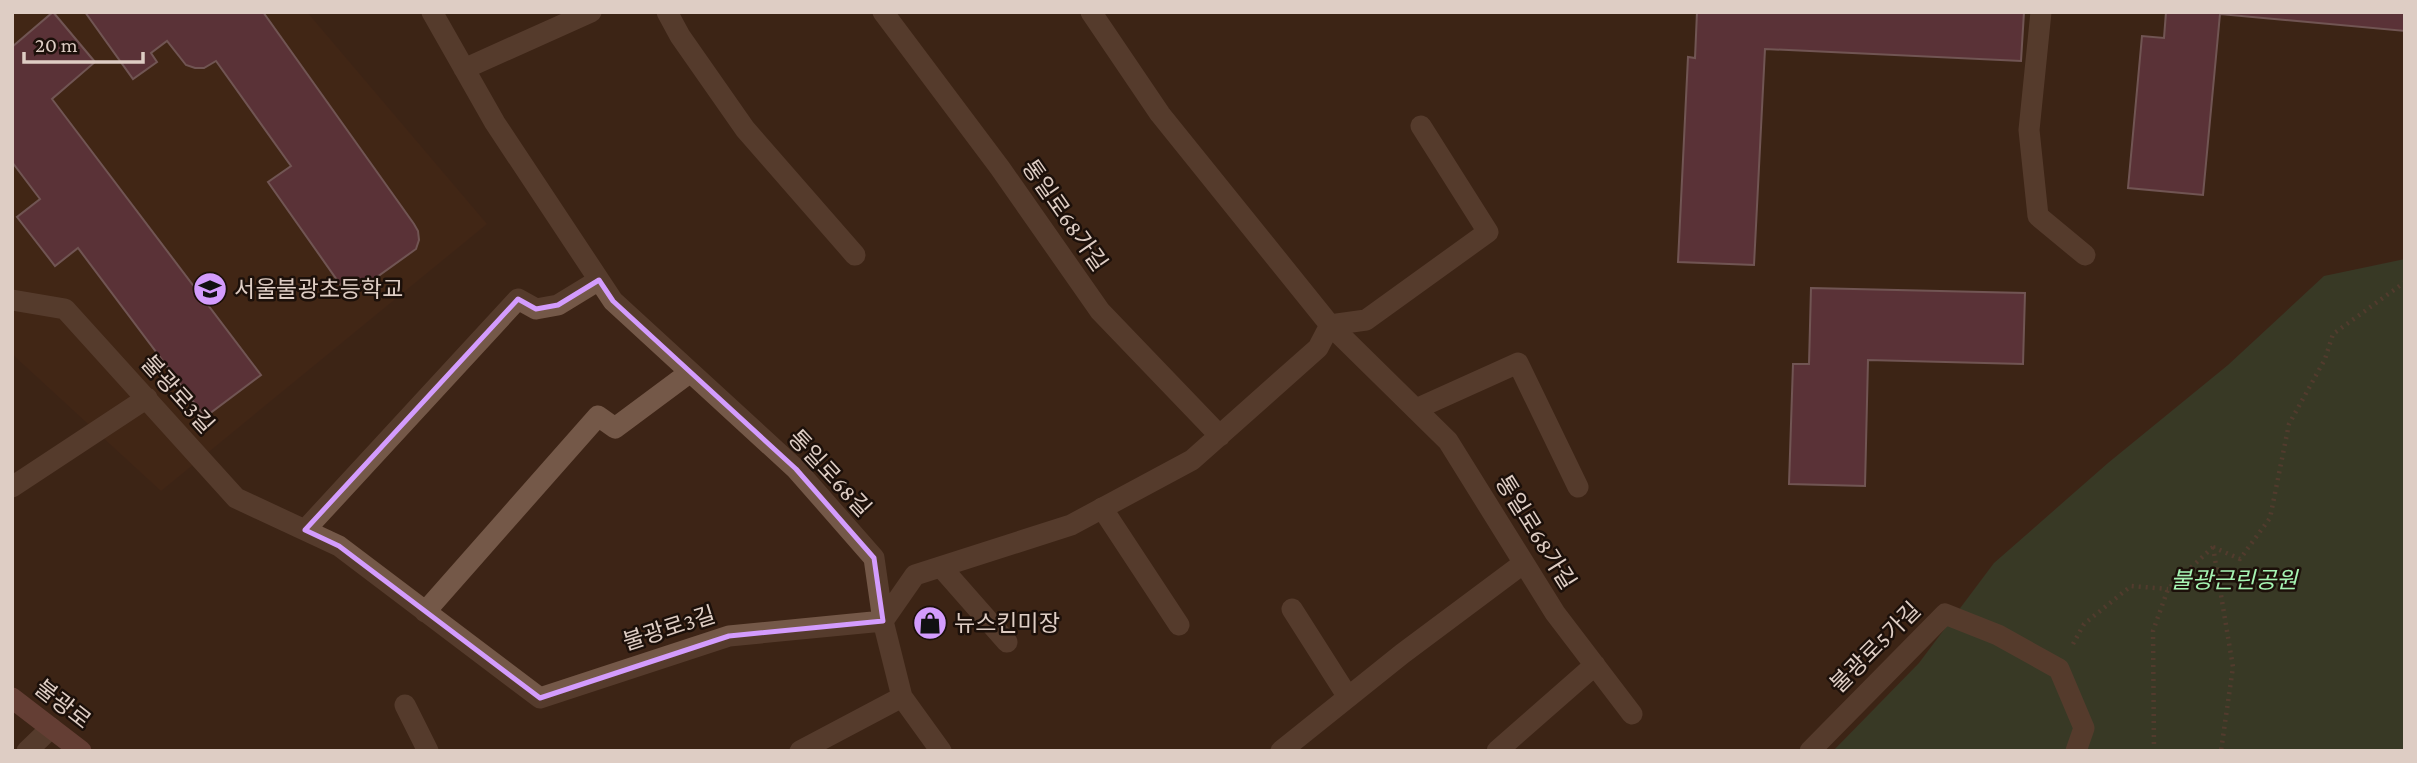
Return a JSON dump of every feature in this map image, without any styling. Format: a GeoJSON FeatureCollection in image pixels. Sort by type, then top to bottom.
{"type":"FeatureCollection","features":[{"type":"Feature","properties":{"kind":"main road","name":"불광로"},"geometry":{"type":"LineString","coordinates":[[12,698],[81,751]]}},
{"type":"Feature","properties":{"kind":"street","name":"통일로68길"},"geometry":{"type":"LineString","coordinates":[[432,12],[495,122],[613,301],[796,469],[874,558],[884,621]]}},
{"type":"Feature","properties":{"kind":"street"},"geometry":{"type":"LineString","coordinates":[[464,69],[592,12]]}},
{"type":"Feature","properties":{"kind":"street"},"geometry":{"type":"LineString","coordinates":[[667,12],[745,129],[855,255]]}},
{"type":"Feature","properties":{"kind":"street","name":"통일로68가길"},"geometry":{"type":"LineString","coordinates":[[883,12],[1000,168],[1100,311],[1220,436]]}},
{"type":"Feature","properties":{"kind":"street","name":"통일로68가길"},"geometry":{"type":"LineString","coordinates":[[1091,12],[1160,114],[1330,325],[1448,441],[1555,613],[1632,714]]}},
{"type":"Feature","properties":{"kind":"street"},"geometry":{"type":"LineString","coordinates":[[2041,12],[2029,131],[2038,216],[2085,255]]}},
{"type":"Feature","properties":{"kind":"street"},"geometry":{"type":"LineString","coordinates":[[941,751],[902,697],[884,621],[915,575],[1071,525],[1192,460],[1318,348],[1330,325],[1366,320],[1488,232],[1421,126]]}},
{"type":"Feature","properties":{"kind":"street"},"geometry":{"type":"LineString","coordinates":[[305,530],[518,299],[536,309],[558,305],[599,281]]}},
{"type":"Feature","properties":{"kind":"street","name":"불광로3길"},"geometry":{"type":"LineString","coordinates":[[12,300],[65,309],[236,498],[339,547],[540,698],[729,636],[884,621]]}},
{"type":"Feature","properties":{"kind":"street"},"geometry":{"type":"LineString","coordinates":[[1416,410],[1518,363],[1578,487]]}},
{"type":"Feature","properties":{"kind":"street"},"geometry":{"type":"LineString","coordinates":[[425,612],[598,416],[615,428],[689,373]]}},
{"type":"Feature","properties":{"kind":"street"},"geometry":{"type":"LineString","coordinates":[[12,487],[146,398]]}},
{"type":"Feature","properties":{"kind":"street"},"geometry":{"type":"LineString","coordinates":[[1102,508],[1179,625]]}},
{"type":"Feature","properties":{"kind":"street"},"geometry":{"type":"LineString","coordinates":[[1281,751],[1524,563]]}},
{"type":"Feature","properties":{"kind":"street"},"geometry":{"type":"LineString","coordinates":[[941,566],[1007,642]]}},
{"type":"Feature","properties":{"kind":"street"},"geometry":{"type":"LineString","coordinates":[[1292,609],[1348,697]]}},
{"type":"Feature","properties":{"kind":"street","name":"불광로5가길"},"geometry":{"type":"LineString","coordinates":[[1810,751],[1945,614],[1998,635],[2059,669]]}},
{"type":"Feature","properties":{"kind":"street"},"geometry":{"type":"LineString","coordinates":[[1497,751],[1595,665]]}},
{"type":"Feature","properties":{"kind":"street"},"geometry":{"type":"LineString","coordinates":[[2059,669],[2084,728],[2077,751]]}},
{"type":"Feature","properties":{"kind":"street"},"geometry":{"type":"LineString","coordinates":[[810,749],[902,697]]}},
{"type":"Feature","properties":{"kind":"street"},"geometry":{"type":"LineString","coordinates":[[405,705],[428,751]]}},
{"type":"Feature","properties":{"kind":"street"},"geometry":{"type":"LineString","coordinates":[[27,751],[51,727]]}},
{"type":"Feature","properties":{"kind":"path"},"geometry":{"type":"LineString","coordinates":[[2213,547],[2240,559],[2270,518],[2289,424],[2325,359],[2333,334],[2405,282]]}},
{"type":"Feature","properties":{"kind":"path"},"geometry":{"type":"LineString","coordinates":[[2154,751],[2153,631],[2168,589],[2213,547]]}},
{"type":"Feature","properties":{"kind":"path"},"geometry":{"type":"LineString","coordinates":[[2213,547],[2233,667],[2221,751]]}},
{"type":"Feature","properties":{"kind":"path"},"geometry":{"type":"LineString","coordinates":[[2059,669],[2084,624],[2131,586],[2168,589]]}},
{"type":"Feature","properties":{"kind":"highlighted area"},"geometry":{"type":"Polygon","coordinates":[[[599,280],[613,301],[796,469],[874,558],[883,621],[729,636],[540,698],[339,546],[305,530],[518,299],[536,309],[558,305],[599,280]]]}},
{"type":"Feature","properties":{"kind":"shaded area","name":"서울불광초등학교"},"geometry":{"type":"Polygon","coordinates":[[[12,12],[307,12],[487,224],[161,491],[12,354],[12,12]]]}},
{"type":"Feature","properties":{"kind":"green space","name":"불광근린공원"},"geometry":{"type":"Polygon","coordinates":[[[2405,259],[2405,751],[1833,751],[1919,663],[1994,563],[2108,463],[2228,365],[2324,276],[2405,259]]]}},
{"type":"Feature","properties":{"kind":"building"},"geometry":{"type":"Polygon","coordinates":[[[53,12],[95,62],[52,99],[261,375],[205,417],[78,248],[55,266],[17,217],[40,199],[12,162],[12,47],[53,12]]]}},
{"type":"Feature","properties":{"kind":"building"},"geometry":{"type":"Polygon","coordinates":[[[85,12],[263,12],[414,224],[419,240],[416,249],[349,297],[268,182],[291,166],[216,61],[204,68],[186,65],[167,41],[151,53],[157,62],[133,79],[85,12]]]}},
{"type":"Feature","properties":{"kind":"building"},"geometry":{"type":"Polygon","coordinates":[[[1697,12],[2024,12],[2021,61],[1765,49],[1754,265],[1678,262],[1688,57],[1695,58],[1697,12]]]}},
{"type":"Feature","properties":{"kind":"building"},"geometry":{"type":"Polygon","coordinates":[[[2166,12],[2405,12],[2405,31],[2220,14],[2203,195],[2128,188],[2142,36],[2164,38],[2166,12]]]}},
{"type":"Feature","properties":{"kind":"building"},"geometry":{"type":"Polygon","coordinates":[[[1811,288],[2025,293],[2023,364],[1868,360],[1865,486],[1789,484],[1793,364],[1809,364],[1811,288]]]}},
{"type":"Feature","properties":{"kind":"place","name":"서울불광초등학교"},"geometry":{"type":"Point","coordinates":[210,289]}},
{"type":"Feature","properties":{"kind":"place","name":"뉴스킨미장"},"geometry":{"type":"Point","coordinates":[930,623]}}]}
